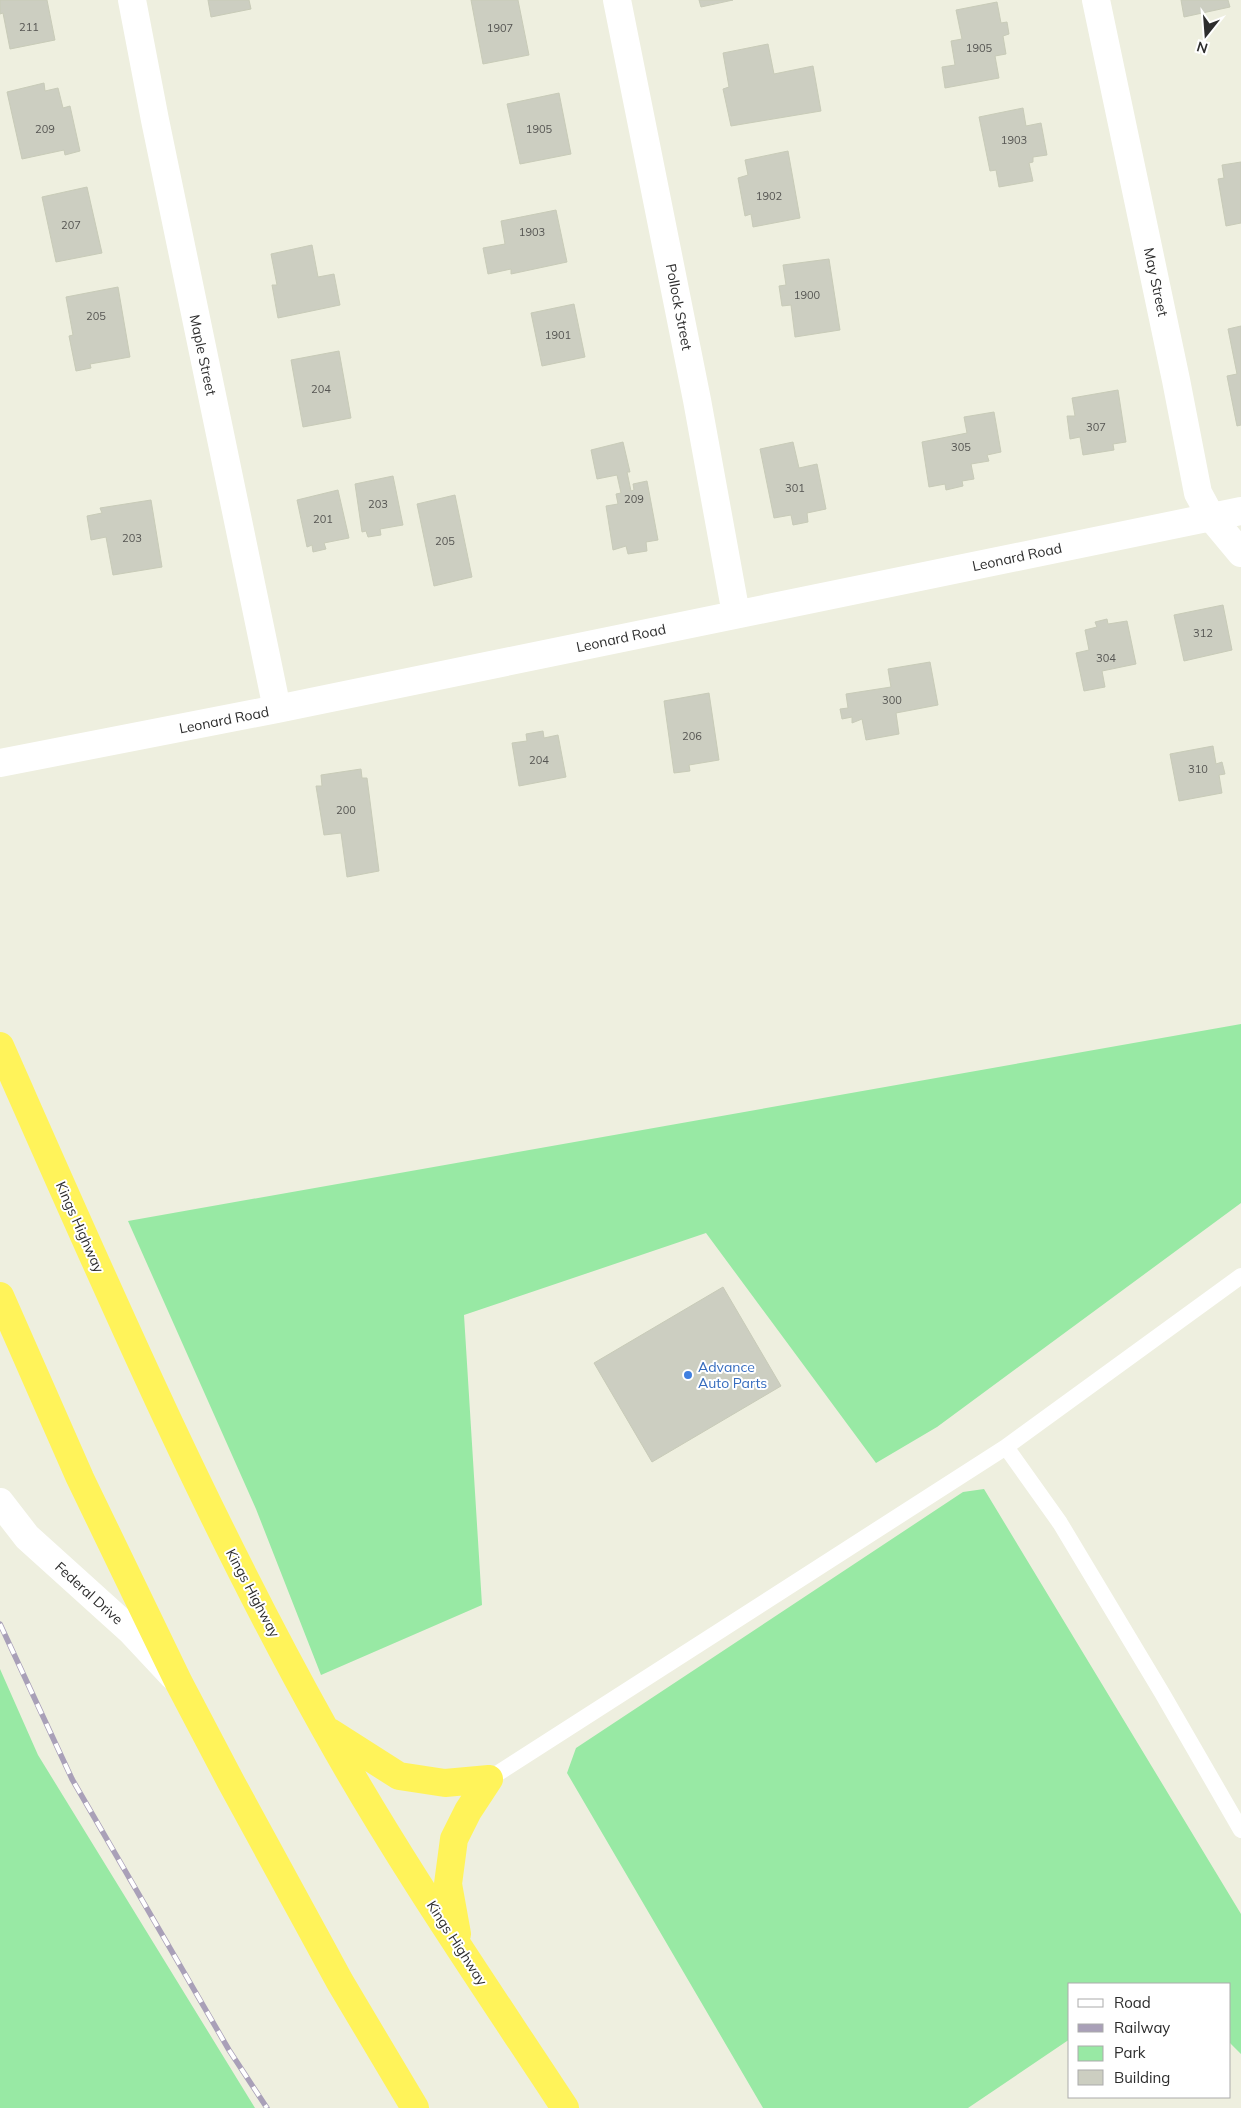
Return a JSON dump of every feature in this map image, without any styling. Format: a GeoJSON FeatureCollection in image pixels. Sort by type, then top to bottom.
{"type":"FeatureCollection","features":[{"type":"Feature","properties":{"kind":"highway","name":"Kings Highway"},"geometry":{"type":"LineString","coordinates":[[0,1046],[137,1355],[219,1528],[325,1728],[385,1833],[565,2108]]}},
{"type":"Feature","properties":{"kind":"highway"},"geometry":{"type":"LineString","coordinates":[[0,1296],[80,1478],[179,1683],[340,1982],[415,2108]]}},
{"type":"Feature","properties":{"kind":"highway"},"geometry":{"type":"LineString","coordinates":[[325,1728],[399,1776],[445,1783],[489,1779]]}},
{"type":"Feature","properties":{"kind":"highway"},"geometry":{"type":"LineString","coordinates":[[459,1946],[448,1884],[454,1839],[468,1811],[489,1779]]}},
{"type":"Feature","properties":{"kind":"street","name":"Maple Street"},"geometry":{"type":"LineString","coordinates":[[132,0],[154,120],[277,709]]}},
{"type":"Feature","properties":{"kind":"street","name":"Pollock Street"},"geometry":{"type":"LineString","coordinates":[[617,0],[697,400],[736,614]]}},
{"type":"Feature","properties":{"kind":"street","name":"May Street"},"geometry":{"type":"LineString","coordinates":[[1096,0],[1198,493],[1211,518],[1241,553]]}},
{"type":"Feature","properties":{"kind":"street","name":"Leonard Road"},"geometry":{"type":"LineString","coordinates":[[0,763],[277,709],[1241,512]]}},
{"type":"Feature","properties":{"kind":"street","name":"Federal Drive"},"geometry":{"type":"LineString","coordinates":[[0,1502],[27,1537],[130,1630],[179,1683]]}},
{"type":"Feature","properties":{"kind":"lane"},"geometry":{"type":"LineString","coordinates":[[489,1779],[1006,1447],[1241,1276]]}},
{"type":"Feature","properties":{"kind":"lane"},"geometry":{"type":"LineString","coordinates":[[1006,1447],[1060,1522],[1241,1830]]}},
{"type":"Feature","properties":{"kind":"green space"},"geometry":{"type":"Polygon","coordinates":[[[1241,1024],[1241,1203],[937,1427],[876,1463],[706,1233],[464,1315],[482,1605],[321,1675],[256,1509],[128,1221],[1241,1024]]]}},
{"type":"Feature","properties":{"kind":"green space"},"geometry":{"type":"Polygon","coordinates":[[[984,1489],[1241,1914],[1241,2054],[1231,2044],[1231,1983],[1068,1983],[1068,2040],[968,2108],[763,2108],[567,1773],[576,1748],[963,1492],[984,1489]]]}},
{"type":"Feature","properties":{"kind":"green space"},"geometry":{"type":"Polygon","coordinates":[[[0,1669],[38,1755],[255,2108],[0,2108],[0,1669]]]}},
{"type":"Feature","properties":{"kind":"building"},"geometry":{"type":"Polygon","coordinates":[[[0,0],[47,0],[55,40],[10,49],[3,13],[0,14],[0,0]]]}},
{"type":"Feature","properties":{"kind":"building"},"geometry":{"type":"Polygon","coordinates":[[[208,0],[249,0],[251,9],[211,17],[208,0]]]}},
{"type":"Feature","properties":{"kind":"building"},"geometry":{"type":"Polygon","coordinates":[[[471,0],[518,0],[529,55],[483,64],[471,0]]]}},
{"type":"Feature","properties":{"kind":"building"},"geometry":{"type":"Polygon","coordinates":[[[699,0],[733,0],[701,7],[699,0]]]}},
{"type":"Feature","properties":{"kind":"building"},"geometry":{"type":"Polygon","coordinates":[[[1181,0],[1228,0],[1230,7],[1184,17],[1181,0]]]}},
{"type":"Feature","properties":{"kind":"building"},"geometry":{"type":"Polygon","coordinates":[[[997,2],[1001,23],[1007,22],[1009,34],[1003,36],[1006,54],[995,56],[999,78],[945,88],[942,67],[955,65],[951,41],[962,39],[956,10],[997,2]]]}},
{"type":"Feature","properties":{"kind":"building"},"geometry":{"type":"Polygon","coordinates":[[[768,44],[774,74],[813,66],[821,111],[731,126],[723,89],[729,87],[723,53],[768,44]]]}},
{"type":"Feature","properties":{"kind":"building"},"geometry":{"type":"Polygon","coordinates":[[[44,83],[45,91],[58,88],[63,108],[70,106],[80,151],[65,155],[64,150],[22,159],[7,92],[44,83]]]}},
{"type":"Feature","properties":{"kind":"building"},"geometry":{"type":"Polygon","coordinates":[[[559,93],[571,154],[520,164],[507,104],[559,93]]]}},
{"type":"Feature","properties":{"kind":"building"},"geometry":{"type":"Polygon","coordinates":[[[1023,108],[1026,126],[1041,123],[1047,155],[1033,157],[1033,162],[1029,163],[1033,181],[999,187],[996,170],[990,171],[979,117],[1023,108]]]}},
{"type":"Feature","properties":{"kind":"building"},"geometry":{"type":"Polygon","coordinates":[[[788,151],[800,218],[753,227],[751,214],[745,216],[738,178],[748,175],[745,160],[788,151]]]}},
{"type":"Feature","properties":{"kind":"building"},"geometry":{"type":"Polygon","coordinates":[[[1241,162],[1241,223],[1226,226],[1218,179],[1224,178],[1222,165],[1241,162]]]}},
{"type":"Feature","properties":{"kind":"building"},"geometry":{"type":"Polygon","coordinates":[[[87,187],[102,253],[56,262],[42,197],[87,187]]]}},
{"type":"Feature","properties":{"kind":"building"},"geometry":{"type":"Polygon","coordinates":[[[556,210],[567,262],[511,274],[511,269],[488,274],[483,248],[505,244],[501,221],[556,210]]]}},
{"type":"Feature","properties":{"kind":"building"},"geometry":{"type":"Polygon","coordinates":[[[312,245],[318,277],[334,274],[340,305],[278,318],[272,285],[277,285],[271,254],[312,245]]]}},
{"type":"Feature","properties":{"kind":"building"},"geometry":{"type":"Polygon","coordinates":[[[829,259],[840,330],[795,337],[791,305],[782,306],[779,286],[786,285],[783,265],[829,259]]]}},
{"type":"Feature","properties":{"kind":"building"},"geometry":{"type":"Polygon","coordinates":[[[118,287],[130,357],[90,364],[91,368],[76,371],[69,336],[73,335],[66,297],[118,287]]]}},
{"type":"Feature","properties":{"kind":"building"},"geometry":{"type":"Polygon","coordinates":[[[574,304],[585,357],[542,366],[531,313],[574,304]]]}},
{"type":"Feature","properties":{"kind":"building"},"geometry":{"type":"Polygon","coordinates":[[[1241,326],[1241,425],[1237,426],[1227,376],[1237,374],[1228,329],[1241,326]]]}},
{"type":"Feature","properties":{"kind":"building"},"geometry":{"type":"Polygon","coordinates":[[[339,351],[351,418],[303,427],[291,360],[339,351]]]}},
{"type":"Feature","properties":{"kind":"building"},"geometry":{"type":"Polygon","coordinates":[[[1118,390],[1126,442],[1113,444],[1114,450],[1083,455],[1080,437],[1070,439],[1067,416],[1075,416],[1072,398],[1118,390]]]}},
{"type":"Feature","properties":{"kind":"building"},"geometry":{"type":"Polygon","coordinates":[[[994,412],[1001,452],[987,455],[989,461],[971,464],[974,479],[962,481],[963,486],[946,490],[945,484],[929,487],[922,442],[967,433],[964,417],[994,412]]]}},
{"type":"Feature","properties":{"kind":"building"},"geometry":{"type":"Polygon","coordinates":[[[623,442],[630,472],[627,472],[631,491],[634,490],[633,484],[647,481],[658,540],[646,542],[647,551],[628,554],[626,546],[613,550],[606,506],[618,504],[616,494],[621,493],[617,475],[597,479],[591,450],[623,442]]]}},
{"type":"Feature","properties":{"kind":"building"},"geometry":{"type":"Polygon","coordinates":[[[793,442],[799,468],[817,464],[826,509],[807,513],[808,522],[793,525],[791,515],[774,518],[760,449],[793,442]]]}},
{"type":"Feature","properties":{"kind":"building"},"geometry":{"type":"Polygon","coordinates":[[[393,476],[403,525],[380,529],[381,535],[368,537],[366,531],[362,532],[355,484],[393,476]]]}},
{"type":"Feature","properties":{"kind":"building"},"geometry":{"type":"Polygon","coordinates":[[[338,490],[349,538],[324,543],[326,549],[313,552],[312,545],[307,547],[297,500],[338,490]]]}},
{"type":"Feature","properties":{"kind":"building"},"geometry":{"type":"Polygon","coordinates":[[[455,495],[472,577],[434,586],[417,504],[455,495]]]}},
{"type":"Feature","properties":{"kind":"building"},"geometry":{"type":"Polygon","coordinates":[[[151,500],[162,567],[113,575],[106,537],[91,540],[87,516],[102,513],[100,508],[151,500]]]}},
{"type":"Feature","properties":{"kind":"building"},"geometry":{"type":"Polygon","coordinates":[[[1223,605],[1232,650],[1184,661],[1174,615],[1223,605]]]}},
{"type":"Feature","properties":{"kind":"building"},"geometry":{"type":"Polygon","coordinates":[[[1107,619],[1108,624],[1127,621],[1136,664],[1102,671],[1105,687],[1084,691],[1076,653],[1089,650],[1085,630],[1097,627],[1095,622],[1107,619]]]}},
{"type":"Feature","properties":{"kind":"building"},"geometry":{"type":"Polygon","coordinates":[[[930,662],[938,705],[896,713],[899,734],[866,740],[862,719],[852,723],[852,717],[842,719],[840,709],[848,708],[846,694],[891,687],[888,669],[930,662]]]}},
{"type":"Feature","properties":{"kind":"building"},"geometry":{"type":"Polygon","coordinates":[[[709,693],[719,760],[689,765],[690,771],[674,773],[664,701],[709,693]]]}},
{"type":"Feature","properties":{"kind":"building"},"geometry":{"type":"Polygon","coordinates":[[[543,731],[544,738],[558,735],[566,777],[519,786],[512,743],[527,741],[526,734],[543,731]]]}},
{"type":"Feature","properties":{"kind":"building"},"geometry":{"type":"Polygon","coordinates":[[[1213,746],[1216,764],[1222,762],[1225,774],[1219,775],[1222,793],[1179,801],[1170,754],[1213,746]]]}},
{"type":"Feature","properties":{"kind":"building"},"geometry":{"type":"Polygon","coordinates":[[[361,769],[362,778],[367,778],[379,871],[347,877],[341,833],[324,835],[316,786],[322,786],[321,775],[361,769]]]}},
{"type":"Feature","properties":{"kind":"building","name":"Advance Auto Parts"},"geometry":{"type":"Polygon","coordinates":[[[723,1287],[781,1386],[652,1462],[594,1363],[723,1287]]]}},
{"type":"Feature","properties":{"kind":"railway"},"geometry":{"type":"LineString","coordinates":[[0,1624],[72,1779],[229,2050],[267,2108]]}},
{"type":"Feature","properties":{"kind":"place","name":"Advance Auto Parts"},"geometry":{"type":"Point","coordinates":[688,1375]}}]}
